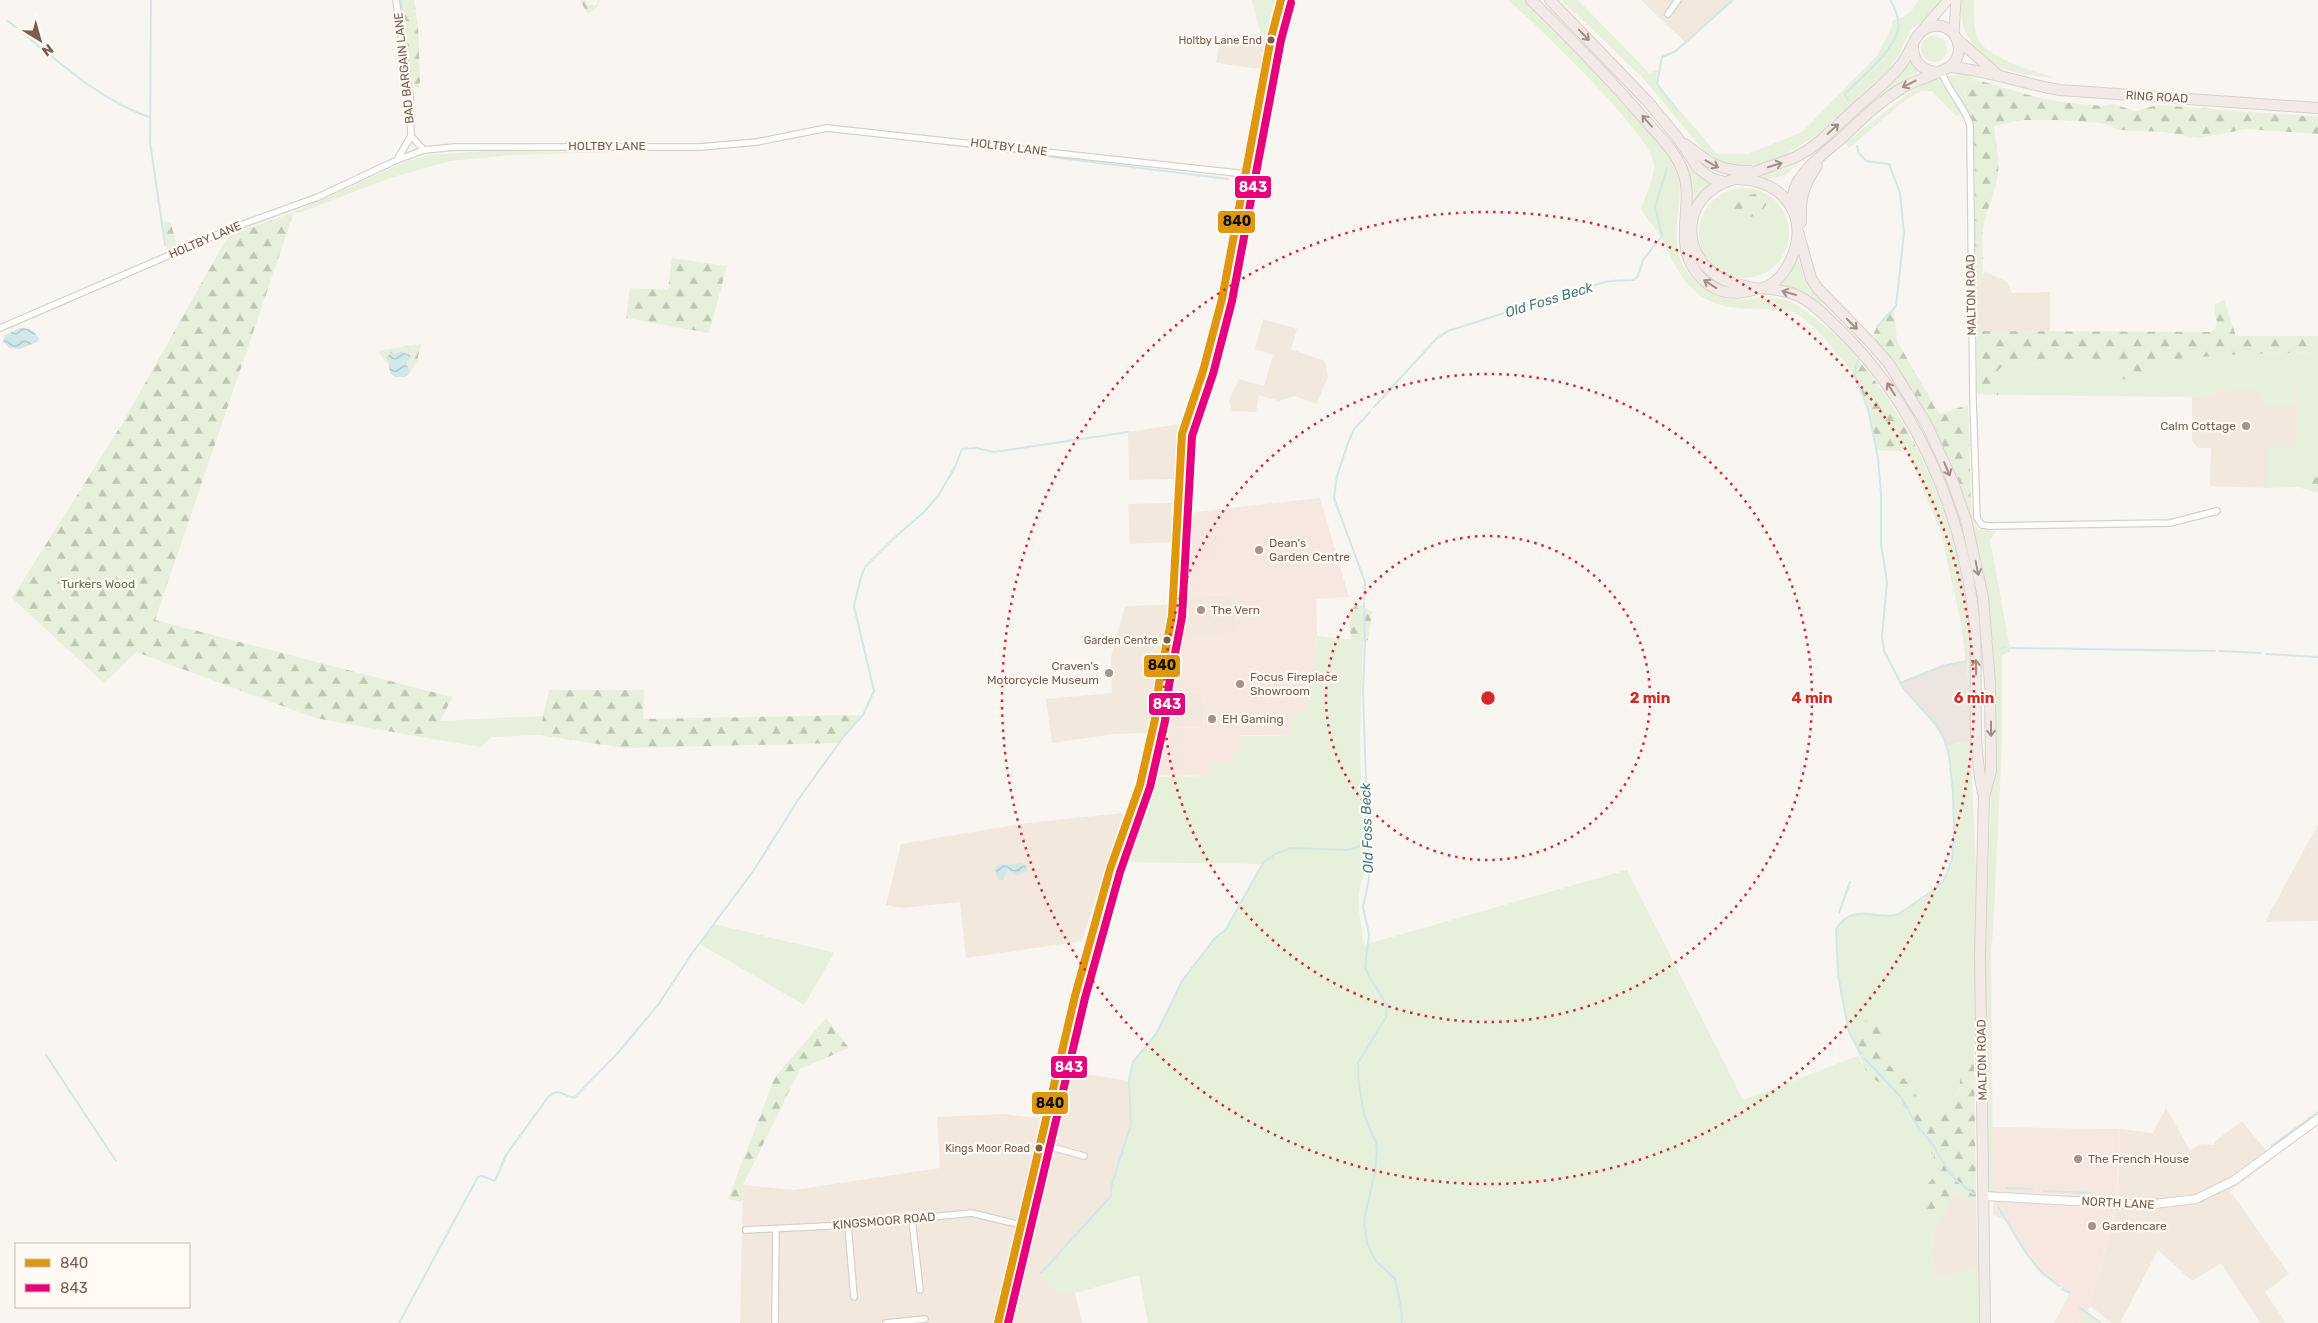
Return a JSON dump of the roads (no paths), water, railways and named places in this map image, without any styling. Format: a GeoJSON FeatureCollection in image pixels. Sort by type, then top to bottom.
{"type":"FeatureCollection","features":[{"type":"Feature","properties":{"kind":"highway"},"geometry":{"type":"LineString","coordinates":[[1532,0],[1637,110],[1677,159],[1684,176],[1687,196],[1684,242],[1686,254],[1696,272],[1705,281],[1723,291],[1742,294],[1760,289],[1781,276],[1786,269],[1794,252],[1798,232]]}},
{"type":"Feature","properties":{"kind":"highway"},"geometry":{"type":"LineString","coordinates":[[1550,0],[1642,96],[1677,137],[1698,168],[1710,178],[1724,182]]}},
{"type":"Feature","properties":{"kind":"highway"},"geometry":{"type":"LineString","coordinates":[[1735,180],[1794,158],[1818,142],[1893,75],[1923,29],[1943,26],[1956,36],[1959,52],[1956,60],[1943,70],[1907,85],[1884,100],[1810,166],[1796,185],[1792,208]]}},
{"type":"Feature","properties":{"kind":"highway","name":"RING ROAD"},"geometry":{"type":"LineString","coordinates":[[1956,36],[1997,74]]}},
{"type":"Feature","properties":{"kind":"highway"},"geometry":{"type":"LineString","coordinates":[[1913,47],[1914,56],[1919,64],[1927,70],[1943,70]]}},
{"type":"Feature","properties":{"kind":"highway","name":"RING ROAD"},"geometry":{"type":"LineString","coordinates":[[1943,70],[1997,74],[2020,82],[2060,90],[2318,108]]}},
{"type":"Feature","properties":{"kind":"highway"},"geometry":{"type":"LineString","coordinates":[[1677,137],[1716,167],[1729,170],[1756,171]]}},
{"type":"Feature","properties":{"kind":"highway"},"geometry":{"type":"LineString","coordinates":[[1802,247],[1800,203],[1802,194],[1812,173],[1829,149]]}},
{"type":"Feature","properties":{"kind":"highway"},"geometry":{"type":"LineString","coordinates":[[1760,289],[1731,283],[1712,273],[1699,259],[1692,243],[1692,222],[1695,211],[1709,192],[1724,182],[1735,180],[1750,179],[1767,185],[1784,197],[1792,208],[1797,219],[1802,247]]}},
{"type":"Feature","properties":{"kind":"highway","name":"MALTON ROAD"},"geometry":{"type":"LineString","coordinates":[[1802,247],[1811,278],[1818,289],[1889,364],[1917,408],[1936,443],[1966,520],[1983,597],[1988,640],[1991,770],[1984,797],[1980,955],[1986,1323]]}},
{"type":"Feature","properties":{"kind":"highway","name":"MALTON ROAD"},"geometry":{"type":"LineString","coordinates":[[1760,289],[1789,292],[1809,302],[1861,351],[1892,389],[1923,446],[1940,483],[1955,524],[1972,601],[1976,644],[1978,770],[1984,797]]}},
{"type":"Feature","properties":{"kind":"main road"},"geometry":{"type":"LineString","coordinates":[[1923,29],[1948,0]]}},
{"type":"Feature","properties":{"kind":"main road"},"geometry":{"type":"LineString","coordinates":[[1956,0],[1956,36]]}},
{"type":"Feature","properties":{"kind":"street","name":"BAD BARGAIN LANE"},"geometry":{"type":"LineString","coordinates":[[396,0],[410,96],[411,136],[397,160]]}},
{"type":"Feature","properties":{"kind":"street"},"geometry":{"type":"LineString","coordinates":[[998,1323],[1064,1039],[1110,869],[1140,785],[1155,719],[1159,683],[1172,616],[1178,542],[1182,434],[1217,322],[1273,31],[1281,0]]}},
{"type":"Feature","properties":{"kind":"street"},"geometry":{"type":"LineString","coordinates":[[1668,14],[1678,0]]}},
{"type":"Feature","properties":{"kind":"street","name":"MALTON ROAD"},"geometry":{"type":"LineString","coordinates":[[1943,70],[1948,88],[1962,108],[1970,125],[1975,507],[1977,518],[1982,524],[1988,526],[2170,523],[2217,510]]}},
{"type":"Feature","properties":{"kind":"street","name":"HOLTBY LANE"},"geometry":{"type":"LineString","coordinates":[[0,328],[235,227],[318,197],[397,160],[424,150],[465,147],[700,147],[758,142],[827,128],[1246,174]]}},
{"type":"Feature","properties":{"kind":"street","name":"BAD BARGAIN LANE"},"geometry":{"type":"LineString","coordinates":[[411,136],[424,150]]}},
{"type":"Feature","properties":{"kind":"street","name":"NORTH LANE"},"geometry":{"type":"LineString","coordinates":[[1983,1196],[2144,1205],[2158,1205],[2196,1199],[2233,1181],[2318,1119]]}},
{"type":"Feature","properties":{"kind":"street"},"geometry":{"type":"LineString","coordinates":[[1040,1144],[1084,1156]]}},
{"type":"Feature","properties":{"kind":"street","name":"KINGSMOOR ROAD"},"geometry":{"type":"LineString","coordinates":[[746,1230],[848,1225],[972,1214],[1021,1225]]}},
{"type":"Feature","properties":{"kind":"street"},"geometry":{"type":"LineString","coordinates":[[912,1219],[920,1290]]}},
{"type":"Feature","properties":{"kind":"street"},"geometry":{"type":"LineString","coordinates":[[848,1225],[854,1297]]}},
{"type":"Feature","properties":{"kind":"street"},"geometry":{"type":"LineString","coordinates":[[775,1323],[776,1229]]}},
{"type":"Feature","properties":{"kind":"street"},"geometry":{"type":"LineString","coordinates":[[886,1323],[924,1319]]}},
{"type":"Feature","properties":{"kind":"water"},"geometry":{"type":"Polygon","coordinates":[[[20,328],[31,330],[39,339],[37,342],[20,349],[9,348],[3,341],[5,335],[20,328]]]}},
{"type":"Feature","properties":{"kind":"water"},"geometry":{"type":"Polygon","coordinates":[[[402,352],[411,355],[407,362],[409,374],[405,377],[395,377],[390,373],[388,356],[391,353],[402,352]]]}},
{"type":"Feature","properties":{"kind":"water"},"geometry":{"type":"Polygon","coordinates":[[[1022,863],[1028,871],[1016,876],[1008,870],[1003,879],[998,880],[995,869],[999,864],[1011,865],[1022,863]]]}},
{"type":"Feature","properties":{"kind":"waterway"},"geometry":{"type":"LineString","coordinates":[[151,0],[150,142],[165,245]]}},
{"type":"Feature","properties":{"kind":"waterway"},"geometry":{"type":"LineString","coordinates":[[401,0],[411,83]]}},
{"type":"Feature","properties":{"kind":"waterway","name":"Old Foss Beck"},"geometry":{"type":"LineString","coordinates":[[1678,111],[1657,84],[1662,57],[1676,51],[1733,0]]}},
{"type":"Feature","properties":{"kind":"waterway"},"geometry":{"type":"LineString","coordinates":[[1848,100],[1845,94],[1876,64],[1895,38],[1898,30],[1898,18],[1890,0]]}},
{"type":"Feature","properties":{"kind":"waterway"},"geometry":{"type":"LineString","coordinates":[[8,21],[93,88],[129,109],[149,117]]}},
{"type":"Feature","properties":{"kind":"waterway"},"geometry":{"type":"LineString","coordinates":[[939,143],[1228,179]]}},
{"type":"Feature","properties":{"kind":"waterway"},"geometry":{"type":"LineString","coordinates":[[1857,146],[1859,153],[1866,161],[1889,164],[1900,193],[1904,233],[1896,306],[1877,327]]}},
{"type":"Feature","properties":{"kind":"waterway","name":"Old Foss Beck"},"geometry":{"type":"LineString","coordinates":[[1374,407],[1437,338],[1448,331],[1586,287],[1610,281],[1634,280],[1638,276],[1643,260],[1662,236],[1655,207],[1667,168]]}},
{"type":"Feature","properties":{"kind":"waterway"},"geometry":{"type":"LineString","coordinates":[[1858,360],[1854,374],[1868,409],[1878,458],[1881,493],[1881,544],[1887,582],[1882,636],[1884,651],[1904,689],[1937,726],[1945,741],[1949,755],[1953,792],[1954,832],[1952,860],[1945,878],[1934,890],[1897,915],[1857,914],[1850,916],[1836,929],[1838,975],[1849,1032],[1861,1054]]}},
{"type":"Feature","properties":{"kind":"waterway","name":"Old Foss Beck"},"geometry":{"type":"LineString","coordinates":[[1364,600],[1365,582],[1334,498],[1337,476],[1348,443],[1354,429],[1370,412]]}},
{"type":"Feature","properties":{"kind":"waterway"},"geometry":{"type":"LineString","coordinates":[[399,1323],[478,1177],[482,1176],[495,1181],[506,1155],[549,1096],[560,1092],[575,1097],[616,1055],[658,1005],[693,952],[754,870],[798,800],[844,736],[863,715],[874,691],[854,606],[865,567],[924,512],[938,496],[955,467],[962,449],[976,448],[994,452],[1128,432]]}},
{"type":"Feature","properties":{"kind":"waterway","name":"Old Foss Beck"},"geometry":{"type":"LineString","coordinates":[[1364,603],[1363,690],[1369,879],[1363,907],[1369,934],[1365,967],[1387,1005],[1386,1017],[1358,1063],[1358,1078],[1364,1115],[1376,1142],[1377,1150],[1375,1172],[1364,1220],[1367,1243],[1376,1261],[1395,1279],[1402,1323]]}},
{"type":"Feature","properties":{"kind":"waterway"},"geometry":{"type":"LineString","coordinates":[[2000,649],[2004,648]]}},
{"type":"Feature","properties":{"kind":"waterway"},"geometry":{"type":"LineString","coordinates":[[2010,648],[2215,651]]}},
{"type":"Feature","properties":{"kind":"waterway"},"geometry":{"type":"LineString","coordinates":[[2220,651],[2261,653]]}},
{"type":"Feature","properties":{"kind":"waterway"},"geometry":{"type":"LineString","coordinates":[[2266,654],[2318,657]]}},
{"type":"Feature","properties":{"kind":"waterway"},"geometry":{"type":"LineString","coordinates":[[1900,683],[1943,666],[1966,661]]}},
{"type":"Feature","properties":{"kind":"waterway"},"geometry":{"type":"LineString","coordinates":[[1041,1273],[1111,1196],[1111,1187],[1131,1125],[1129,1081],[1133,1062],[1156,1034],[1182,981],[1215,938],[1226,929],[1263,863],[1275,854],[1291,848],[1348,850],[1366,844]]}},
{"type":"Feature","properties":{"kind":"waterway"},"geometry":{"type":"LineString","coordinates":[[1839,913],[1850,882]]}},
{"type":"Feature","properties":{"kind":"waterway"},"geometry":{"type":"LineString","coordinates":[[46,1055],[116,1161]]}},
{"type":"Feature","properties":{"kind":"waterway"},"geometry":{"type":"LineString","coordinates":[[1864,1058],[1900,1096],[1949,1172],[1974,1194]]}},
{"type":"Feature","properties":{"kind":"waterway"},"geometry":{"type":"LineString","coordinates":[[2271,1146],[2318,1112]]}},
{"type":"Feature","properties":{"kind":"waterway"},"geometry":{"type":"LineString","coordinates":[[2006,1188],[2032,1189]]}},
{"type":"Feature","properties":{"kind":"waterway"},"geometry":{"type":"LineString","coordinates":[[2044,1191],[2091,1193]]}},
{"type":"Feature","properties":{"kind":"waterway"},"geometry":{"type":"LineString","coordinates":[[1998,1207],[2026,1253],[2041,1272],[2059,1286]]}},
{"type":"Feature","properties":{"kind":"waterway"},"geometry":{"type":"LineString","coordinates":[[2062,1289],[2070,1293]]}},
{"type":"Feature","properties":{"kind":"waterway"},"geometry":{"type":"LineString","coordinates":[[2080,1308],[2101,1323]]}},
{"type":"Feature","properties":{"kind":"place","name":"Holtby Lane End"},"geometry":{"type":"Point","coordinates":[1271,40]}},
{"type":"Feature","properties":{"kind":"place","name":"Calm Cottage"},"geometry":{"type":"Point","coordinates":[2246,426]}},
{"type":"Feature","properties":{"kind":"place","name":"Dean's Garden Centre"},"geometry":{"type":"Point","coordinates":[1259,550]}},
{"type":"Feature","properties":{"kind":"place","name":"The Vern"},"geometry":{"type":"Point","coordinates":[1201,610]}},
{"type":"Feature","properties":{"kind":"place","name":"Garden Centre"},"geometry":{"type":"Point","coordinates":[1167,640]}},
{"type":"Feature","properties":{"kind":"place","name":"Craven's Motorcycle Museum"},"geometry":{"type":"Point","coordinates":[1109,673]}},
{"type":"Feature","properties":{"kind":"place","name":"Focus Fireplace Showroom"},"geometry":{"type":"Point","coordinates":[1240,684]}},
{"type":"Feature","properties":{"kind":"place","name":"EH Gaming"},"geometry":{"type":"Point","coordinates":[1212,719]}},
{"type":"Feature","properties":{"kind":"place","name":"Kings Moor Road"},"geometry":{"type":"Point","coordinates":[1039,1148]}},
{"type":"Feature","properties":{"kind":"place","name":"The French House"},"geometry":{"type":"Point","coordinates":[2078,1159]}},
{"type":"Feature","properties":{"kind":"place","name":"Gardencare"},"geometry":{"type":"Point","coordinates":[2092,1226]}},
{"type":"Feature","properties":{"kind":"park label","name":"Turkers Wood"},"geometry":{"type":"Point","coordinates":[98,584]}}]}
